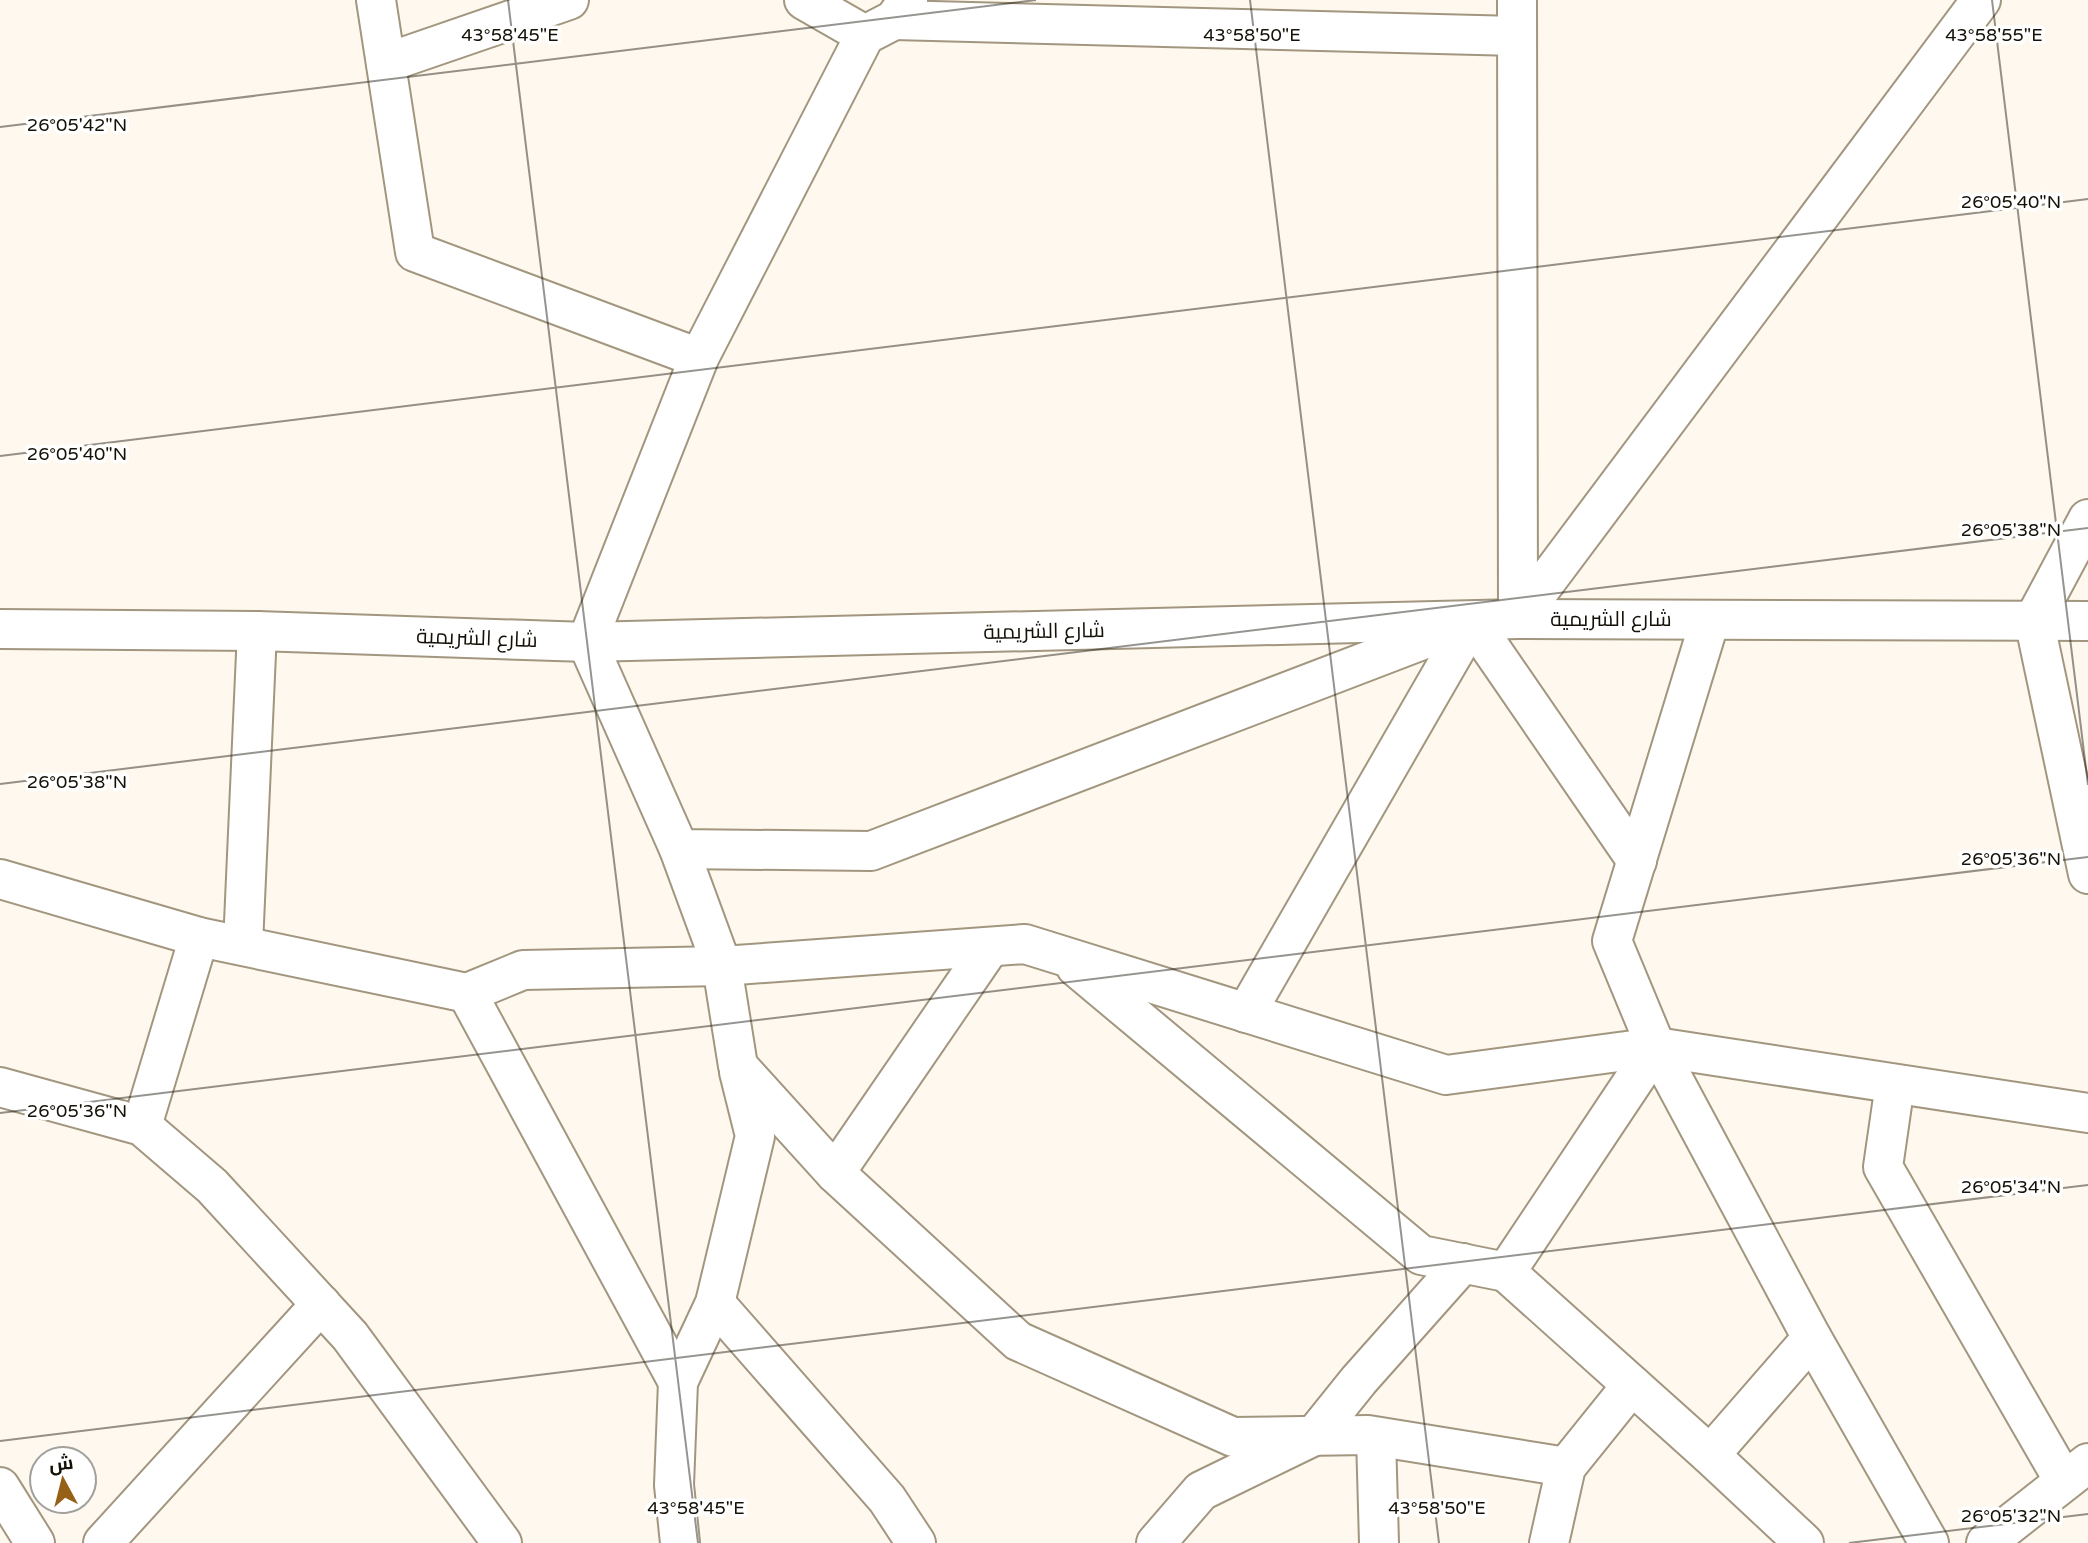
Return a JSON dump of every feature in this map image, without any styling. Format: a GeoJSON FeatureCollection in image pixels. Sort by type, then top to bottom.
{"type":"FeatureCollection","features":[{"type":"Feature","properties":{"kind":"street"},"geometry":{"type":"LineString","coordinates":[[376,0],[415,252],[699,358]]}},
{"type":"Feature","properties":{"kind":"street"},"geometry":{"type":"LineString","coordinates":[[386,63],[569,0]]}},
{"type":"Feature","properties":{"kind":"street"},"geometry":{"type":"LineString","coordinates":[[804,0],[889,18],[1517,18],[1518,619]]}},
{"type":"Feature","properties":{"kind":"street"},"geometry":{"type":"LineString","coordinates":[[1518,619],[1981,0]]}},
{"type":"Feature","properties":{"kind":"street"},"geometry":{"type":"LineString","coordinates":[[680,1543],[674,1485],[678,1382],[715,1303],[755,1136],[738,1066],[722,966],[679,849],[587,642],[699,358],[889,18]]}},
{"type":"Feature","properties":{"kind":"street"},"geometry":{"type":"LineString","coordinates":[[2088,519],[2034,620],[2088,874]]}},
{"type":"Feature","properties":{"kind":"street","name":"شارع الشريمية"},"geometry":{"type":"LineString","coordinates":[[4,636],[257,631],[587,642],[1518,619],[2088,621]]}},
{"type":"Feature","properties":{"kind":"street"},"geometry":{"type":"LineString","coordinates":[[1710,620],[1612,941],[1656,1047],[1812,1338],[1929,1543]]}},
{"type":"Feature","properties":{"kind":"street"},"geometry":{"type":"LineString","coordinates":[[679,849],[871,851],[1472,621]]}},
{"type":"Feature","properties":{"kind":"street"},"geometry":{"type":"LineString","coordinates":[[1472,621],[1637,861]]}},
{"type":"Feature","properties":{"kind":"street"},"geometry":{"type":"LineString","coordinates":[[1246,1013],[1472,621]]}},
{"type":"Feature","properties":{"kind":"street"},"geometry":{"type":"LineString","coordinates":[[243,945],[257,631]]}},
{"type":"Feature","properties":{"kind":"street"},"geometry":{"type":"LineString","coordinates":[[0,878],[199,937],[467,993],[523,970],[722,966],[1025,944],[1446,1074],[1656,1047],[2088,1113]]}},
{"type":"Feature","properties":{"kind":"street"},"geometry":{"type":"LineString","coordinates":[[142,1126],[199,937]]}},
{"type":"Feature","properties":{"kind":"street"},"geometry":{"type":"LineString","coordinates":[[835,1173],[990,947]]}},
{"type":"Feature","properties":{"kind":"street"},"geometry":{"type":"LineString","coordinates":[[1062,956],[1421,1255],[1506,1272],[1804,1543]]}},
{"type":"Feature","properties":{"kind":"street"},"geometry":{"type":"LineString","coordinates":[[467,993],[678,1382]]}},
{"type":"Feature","properties":{"kind":"street"},"geometry":{"type":"LineString","coordinates":[[1506,1272],[1656,1047]]}},
{"type":"Feature","properties":{"kind":"street"},"geometry":{"type":"LineString","coordinates":[[738,1066],[835,1173],[1018,1341],[1233,1437],[1376,1437],[1566,1467]]}},
{"type":"Feature","properties":{"kind":"street"},"geometry":{"type":"LineString","coordinates":[[1895,1084],[1883,1167],[2076,1472],[1986,1543]]}},
{"type":"Feature","properties":{"kind":"street"},"geometry":{"type":"LineString","coordinates":[[0,1087],[142,1126],[212,1186],[350,1336],[502,1543]]}},
{"type":"Feature","properties":{"kind":"street"},"geometry":{"type":"LineString","coordinates":[[1156,1543],[1202,1491],[1314,1436],[1359,1380],[1463,1264]]}},
{"type":"Feature","properties":{"kind":"street"},"geometry":{"type":"LineString","coordinates":[[715,1303],[887,1499],[916,1543]]}},
{"type":"Feature","properties":{"kind":"street"},"geometry":{"type":"LineString","coordinates":[[103,1543],[321,1304]]}},
{"type":"Feature","properties":{"kind":"street"},"geometry":{"type":"LineString","coordinates":[[1710,1455],[1812,1338]]}},
{"type":"Feature","properties":{"kind":"street"},"geometry":{"type":"LineString","coordinates":[[1549,1543],[1566,1467],[1632,1385]]}},
{"type":"Feature","properties":{"kind":"street"},"geometry":{"type":"LineString","coordinates":[[1376,1437],[1380,1543]]}},
{"type":"Feature","properties":{"kind":"street"},"geometry":{"type":"LineString","coordinates":[[0,1487],[35,1543]]}}]}
